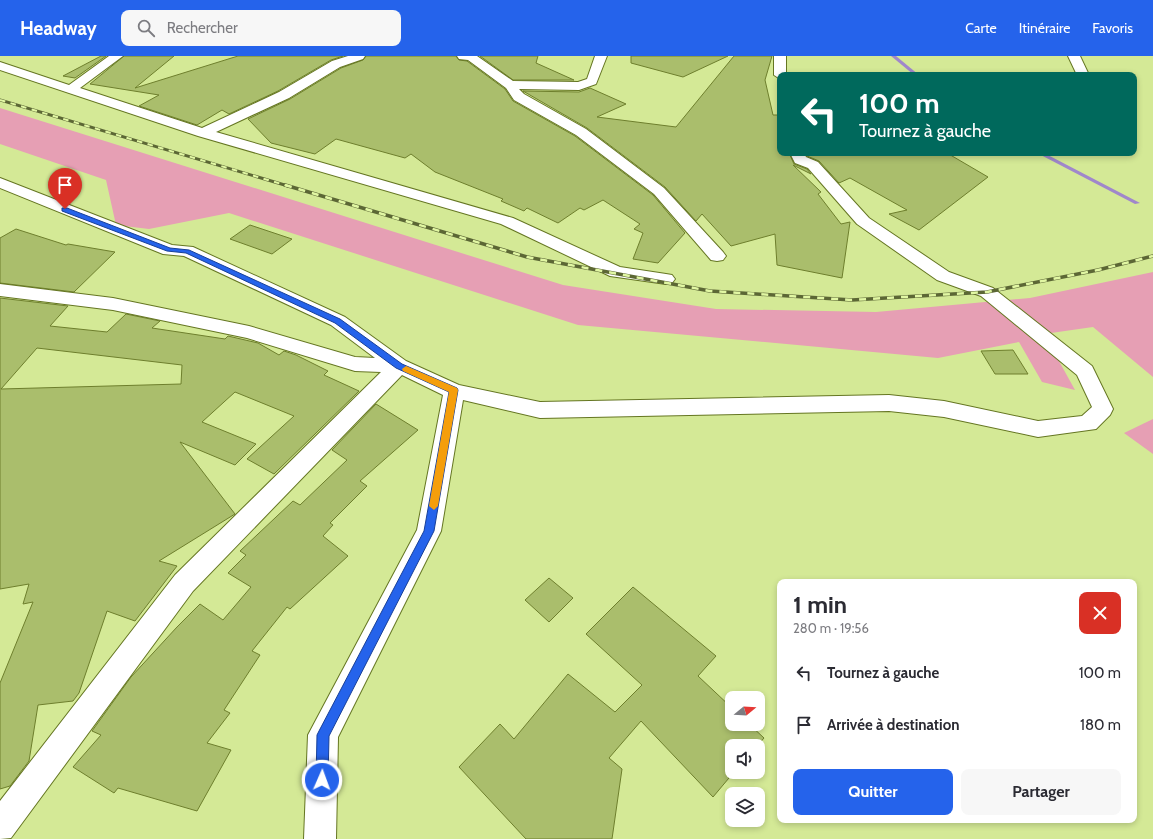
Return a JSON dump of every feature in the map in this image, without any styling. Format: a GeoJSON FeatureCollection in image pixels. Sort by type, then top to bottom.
{"type":"FeatureCollection","features":[{"type":"Feature","properties":{"kind":"street"},"geometry":{"type":"LineString","coordinates":[[71,89],[117,56]]}},
{"type":"Feature","properties":{"kind":"street"},"geometry":{"type":"LineString","coordinates":[[203,133],[284,95],[336,64],[359,56]]}},
{"type":"Feature","properties":{"kind":"street"},"geometry":{"type":"LineString","coordinates":[[463,56],[470,57],[510,85],[519,97],[581,132],[659,191],[717,256]]}},
{"type":"Feature","properties":{"kind":"street"},"geometry":{"type":"LineString","coordinates":[[510,85],[579,86],[592,81],[601,56]]}},
{"type":"Feature","properties":{"kind":"street"},"geometry":{"type":"LineString","coordinates":[[780,56],[780,72]]}},
{"type":"Feature","properties":{"kind":"street"},"geometry":{"type":"LineString","coordinates":[[1074,56],[1082,72]]}},
{"type":"Feature","properties":{"kind":"street"},"geometry":{"type":"LineString","coordinates":[[0,66],[203,133],[507,221],[616,272],[666,279]]}},
{"type":"Feature","properties":{"kind":"street"},"geometry":{"type":"LineString","coordinates":[[0,183],[169,250],[187,251],[338,321],[399,366],[454,390],[540,410],[889,403],[944,409],[1038,430],[1088,423],[1103,409],[1085,370],[987,292],[943,276],[863,221],[813,165],[800,160],[798,156]]}},
{"type":"Feature","properties":{"kind":"street"},"geometry":{"type":"LineString","coordinates":[[0,290],[113,304],[248,332],[355,364],[399,366]]}},
{"type":"Feature","properties":{"kind":"street"},"geometry":{"type":"LineString","coordinates":[[0,827],[184,584],[399,366]]}},
{"type":"Feature","properties":{"kind":"street"},"geometry":{"type":"LineString","coordinates":[[320,839],[323,735],[429,531],[454,390]]}},
{"type":"Feature","properties":{"kind":"shaded area"},"geometry":{"type":"Polygon","coordinates":[[[0,108],[563,285],[716,309],[876,312],[1030,298],[1153,272],[1153,377],[1093,327],[1044,334],[1075,390],[1042,382],[1019,342],[938,358],[578,325],[229,213],[149,229],[116,225],[106,180],[0,144],[0,108]]]}},
{"type":"Feature","properties":{"kind":"shaded area"},"geometry":{"type":"Polygon","coordinates":[[[1153,419],[1153,454],[1124,433],[1153,419]]]}},
{"type":"Feature","properties":{"kind":"building"},"geometry":{"type":"Polygon","coordinates":[[[101,56],[106,56],[75,78],[63,76],[101,56]]]}},
{"type":"Feature","properties":{"kind":"building"},"geometry":{"type":"Polygon","coordinates":[[[124,56],[174,56],[135,88],[238,56],[343,56],[331,60],[278,91],[229,114],[222,110],[197,125],[139,106],[159,95],[90,84],[124,56]]]}},
{"type":"Feature","properties":{"kind":"building"},"geometry":{"type":"Polygon","coordinates":[[[366,56],[456,56],[459,60],[467,61],[505,89],[513,101],[575,136],[653,195],[685,233],[658,263],[633,259],[643,233],[634,229],[640,224],[603,200],[584,210],[580,208],[558,223],[527,208],[524,211],[501,201],[503,199],[435,172],[411,154],[405,158],[336,139],[315,154],[271,143],[248,119],[290,99],[341,68],[363,60],[366,56]]]}},
{"type":"Feature","properties":{"kind":"building"},"geometry":{"type":"Polygon","coordinates":[[[480,56],[538,56],[536,63],[574,80],[513,80],[480,56]]]}},
{"type":"Feature","properties":{"kind":"building"},"geometry":{"type":"Polygon","coordinates":[[[631,56],[728,56],[683,77],[631,63],[631,56]]]}},
{"type":"Feature","properties":{"kind":"building"},"geometry":{"type":"Polygon","coordinates":[[[734,56],[772,56],[765,80],[773,115],[777,115],[777,156],[790,156],[794,164],[807,169],[811,174],[793,165],[821,192],[818,194],[841,224],[850,222],[842,278],[777,265],[775,234],[731,246],[702,214],[696,221],[665,187],[587,128],[523,91],[579,92],[590,88],[626,104],[597,117],[676,127],[734,56]]]}},
{"type":"Feature","properties":{"kind":"building"},"geometry":{"type":"Polygon","coordinates":[[[807,156],[952,156],[988,177],[919,230],[889,214],[907,210],[850,178],[839,183],[819,161],[807,156]]]}},
{"type":"Feature","properties":{"kind":"building"},"geometry":{"type":"Polygon","coordinates":[[[250,225],[292,239],[272,254],[230,239],[250,225]]]}},
{"type":"Feature","properties":{"kind":"building"},"geometry":{"type":"Polygon","coordinates":[[[16,229],[66,245],[68,244],[115,252],[74,292],[0,283],[0,238],[16,229]]]}},
{"type":"Feature","properties":{"kind":"building"},"geometry":{"type":"Polygon","coordinates":[[[0,298],[68,306],[50,326],[107,332],[126,314],[160,321],[152,328],[225,339],[228,336],[258,343],[279,355],[284,351],[296,355],[328,371],[324,375],[359,391],[274,474],[247,459],[294,416],[235,392],[202,422],[256,444],[235,465],[180,442],[235,514],[159,561],[177,566],[135,621],[107,611],[79,693],[73,701],[38,705],[29,761],[10,786],[0,789],[0,683],[33,602],[23,604],[29,584],[0,589],[0,298]],[[37,348],[1,389],[181,384],[182,365],[37,348]]]}},
{"type":"Feature","properties":{"kind":"building"},"geometry":{"type":"Polygon","coordinates":[[[1013,350],[1028,374],[995,374],[981,351],[1013,350]]]}},
{"type":"Feature","properties":{"kind":"building"},"geometry":{"type":"Polygon","coordinates":[[[376,404],[418,430],[360,481],[367,486],[330,523],[333,525],[323,536],[348,556],[290,609],[287,607],[252,651],[260,655],[224,710],[230,713],[207,743],[231,750],[197,811],[118,788],[114,793],[73,767],[101,735],[92,731],[131,677],[177,627],[200,604],[223,620],[251,587],[228,573],[246,555],[240,551],[293,501],[300,505],[347,460],[332,450],[376,404]]]}},
{"type":"Feature","properties":{"kind":"building"},"geometry":{"type":"Polygon","coordinates":[[[549,578],[573,598],[549,622],[525,600],[549,578]]]}},
{"type":"Feature","properties":{"kind":"building"},"geometry":{"type":"Polygon","coordinates":[[[633,587],[716,656],[698,676],[725,701],[725,731],[756,731],[764,738],[725,739],[725,779],[728,779],[713,797],[641,721],[609,758],[622,769],[612,839],[526,839],[459,767],[500,724],[514,739],[568,674],[615,712],[642,685],[586,634],[633,587]]]}},
{"type":"Feature","properties":{"kind":"waterway"},"geometry":{"type":"LineString","coordinates":[[893,56],[913,72]]}},
{"type":"Feature","properties":{"kind":"waterway"},"geometry":{"type":"LineString","coordinates":[[1046,156],[1137,203]]}},
{"type":"Feature","properties":{"kind":"railway"},"geometry":{"type":"LineString","coordinates":[[0,100],[288,186]]}},
{"type":"Feature","properties":{"kind":"railway"},"geometry":{"type":"LineString","coordinates":[[285,185],[527,257],[710,291],[852,300],[987,292],[1098,270],[1153,256]]}},
{"type":"Feature","properties":{"kind":"slow traffic"},"geometry":{"type":"LineString","coordinates":[[406,369],[454,390],[434,506]]}},
{"type":"Feature","properties":{"kind":"route"},"geometry":{"type":"LineString","coordinates":[[65,209],[169,250],[187,251],[338,321],[399,366],[454,390],[429,531],[385,619],[323,735],[322,780]]}}]}
